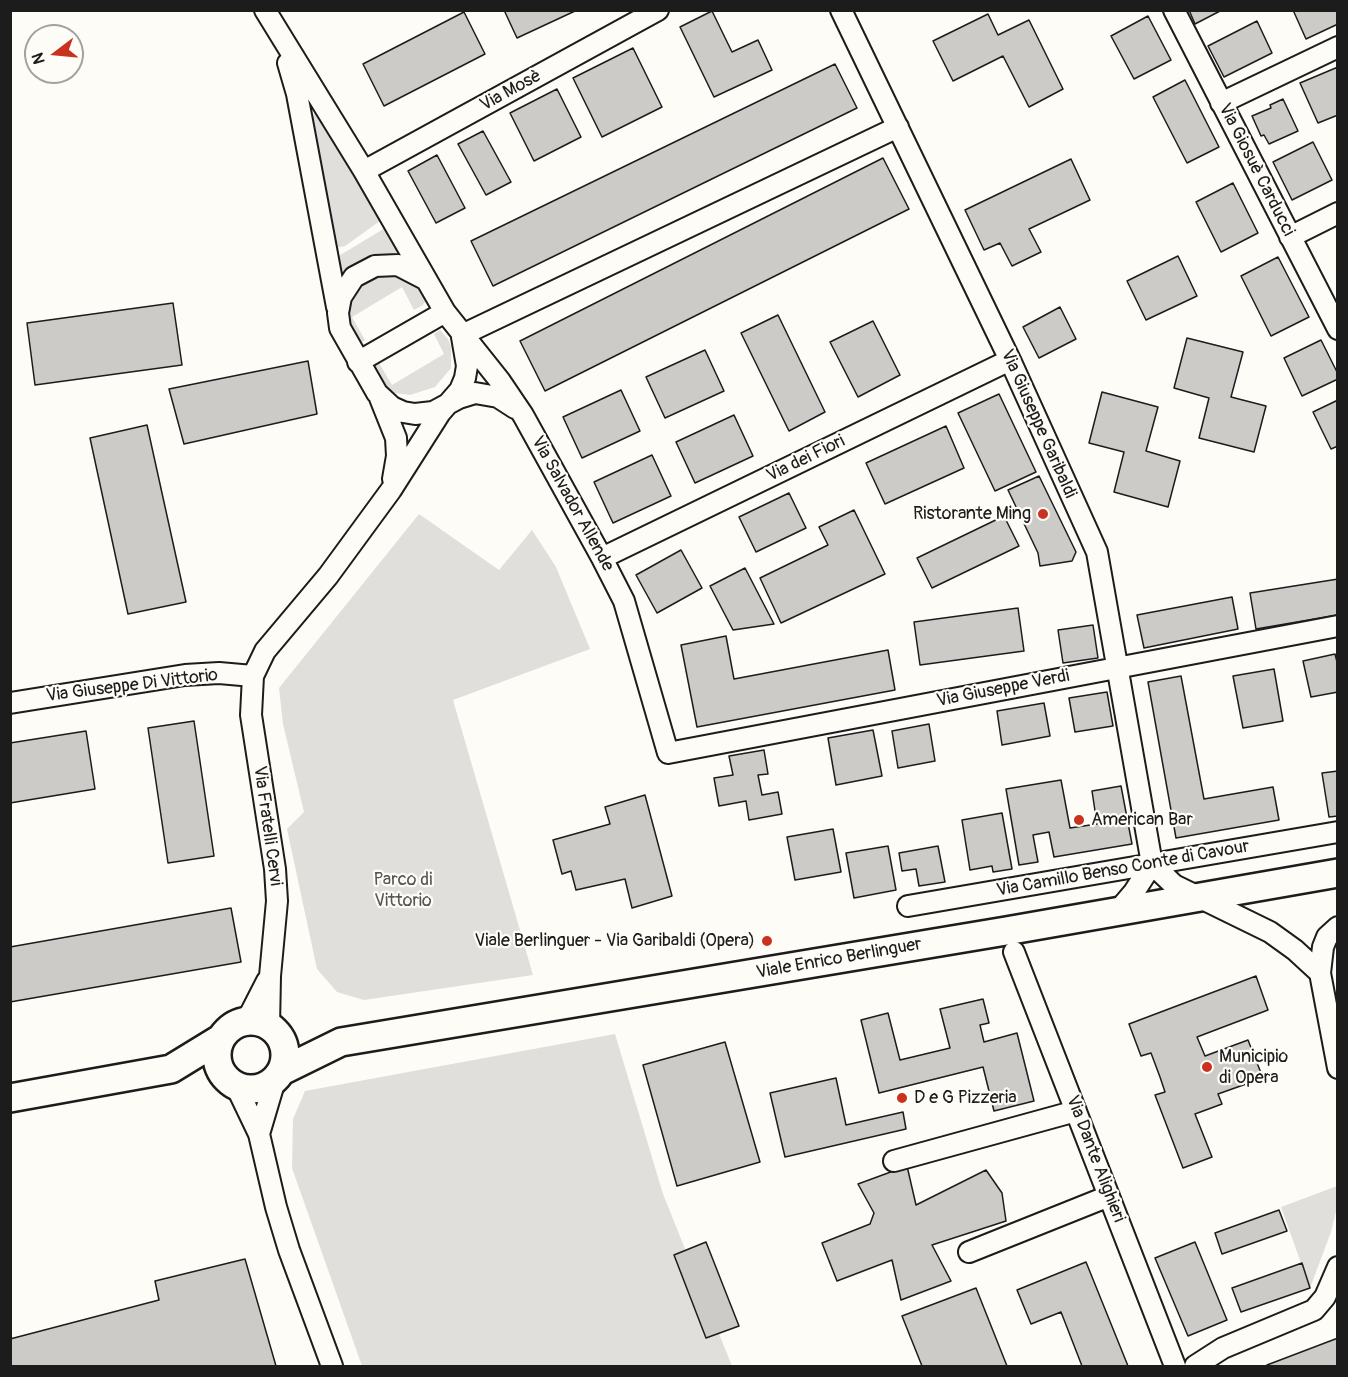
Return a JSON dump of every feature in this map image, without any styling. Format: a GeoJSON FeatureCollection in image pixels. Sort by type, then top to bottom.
{"type":"FeatureCollection","features":[{"type":"Feature","properties":{"kind":"street"},"geometry":{"type":"LineString","coordinates":[[265,10],[279,36],[297,94],[340,328],[377,393],[392,426],[397,447],[390,490]]}},
{"type":"Feature","properties":{"kind":"street","name":"Via Mosè"},"geometry":{"type":"LineString","coordinates":[[364,171],[658,10]]}},
{"type":"Feature","properties":{"kind":"street","name":"Via Giuseppe Garibaldi"},"geometry":{"type":"LineString","coordinates":[[841,10],[1010,360],[1096,552],[1152,864]]}},
{"type":"Feature","properties":{"kind":"street","name":"Via Giosuè Carducci"},"geometry":{"type":"LineString","coordinates":[[1174,10],[1338,329]]}},
{"type":"Feature","properties":{"kind":"street","name":"Via Salvador Allende"},"geometry":{"type":"LineString","coordinates":[[279,36],[364,171],[445,312],[524,415],[602,558],[624,601],[668,753]]}},
{"type":"Feature","properties":{"kind":"street"},"geometry":{"type":"LineString","coordinates":[[1221,103],[1338,47]]}},
{"type":"Feature","properties":{"kind":"street"},"geometry":{"type":"LineString","coordinates":[[446,405],[457,394],[465,378],[467,359],[462,335],[897,127]]}},
{"type":"Feature","properties":{"kind":"street"},"geometry":{"type":"LineString","coordinates":[[1290,237],[1338,213]]}},
{"type":"Feature","properties":{"kind":"street"},"geometry":{"type":"LineString","coordinates":[[338,313],[344,290],[354,277],[367,269],[382,264],[398,265],[425,279]]}},
{"type":"Feature","properties":{"kind":"street"},"geometry":{"type":"LineString","coordinates":[[358,362],[445,312]]}},
{"type":"Feature","properties":{"kind":"street","name":"Via dei Fiori"},"geometry":{"type":"LineString","coordinates":[[602,558],[1010,360]]}},
{"type":"Feature","properties":{"kind":"street"},"geometry":{"type":"LineString","coordinates":[[377,393],[392,407],[409,413],[433,412],[466,395],[475,393],[505,400],[524,415]]}},
{"type":"Feature","properties":{"kind":"street","name":"Via Fratelli Cervi"},"geometry":{"type":"LineString","coordinates":[[265,1026],[277,901],[275,869],[250,715],[254,676],[265,651],[314,595],[390,490],[446,405]]}},
{"type":"Feature","properties":{"kind":"street","name":"Via Giuseppe Verdi"},"geometry":{"type":"LineString","coordinates":[[668,753],[1338,626]]}},
{"type":"Feature","properties":{"kind":"street","name":"Via Giuseppe Di Vittorio"},"geometry":{"type":"LineString","coordinates":[[10,703],[185,675],[219,673],[254,676]]}},
{"type":"Feature","properties":{"kind":"street","name":"Via Camillo Benso Conte di Cavour"},"geometry":{"type":"LineString","coordinates":[[908,906],[1338,832]]}},
{"type":"Feature","properties":{"kind":"street"},"geometry":{"type":"LineString","coordinates":[[1117,912],[1134,892],[1152,864],[1174,885],[1270,932],[1295,950],[1320,973]]}},
{"type":"Feature","properties":{"kind":"street","name":"Viale Enrico Berlinguer"},"geometry":{"type":"LineString","coordinates":[[279,1075],[340,1042],[1338,873]]}},
{"type":"Feature","properties":{"kind":"street"},"geometry":{"type":"LineString","coordinates":[[1338,927],[1327,937],[1323,948],[1320,973],[1338,1068]]}},
{"type":"Feature","properties":{"kind":"street","name":"Via Dante Alighieri"},"geometry":{"type":"LineString","coordinates":[[1014,952],[1175,1366]]}},
{"type":"Feature","properties":{"kind":"street"},"geometry":{"type":"LineString","coordinates":[[10,1098],[171,1069],[220,1039],[237,1023],[265,1026],[283,1041],[285,1061],[259,1134]]}},
{"type":"Feature","properties":{"kind":"street","name":"Viale Enrico Berlinguer"},"geometry":{"type":"LineString","coordinates":[[265,1026],[340,1042]]}},
{"type":"Feature","properties":{"kind":"street"},"geometry":{"type":"LineString","coordinates":[[220,1039],[216,1056],[218,1065],[232,1083],[259,1134],[276,1207],[289,1250],[332,1366]]}},
{"type":"Feature","properties":{"kind":"street"},"geometry":{"type":"LineString","coordinates":[[171,1069],[257,1089],[267,1086],[279,1075]]}},
{"type":"Feature","properties":{"kind":"street"},"geometry":{"type":"LineString","coordinates":[[894,1161],[1076,1111]]}},
{"type":"Feature","properties":{"kind":"street"},"geometry":{"type":"LineString","coordinates":[[969,1252],[1109,1196]]}},
{"type":"Feature","properties":{"kind":"street"},"geometry":{"type":"LineString","coordinates":[[1194,1366],[1223,1348],[1314,1310],[1324,1297],[1338,1267]]}},
{"type":"Feature","properties":{"kind":"green space"},"geometry":{"type":"Polygon","coordinates":[[[315,110],[328,125],[380,221],[345,246],[335,248],[312,122],[315,110]]]}},
{"type":"Feature","properties":{"kind":"green space"},"geometry":{"type":"Polygon","coordinates":[[[385,228],[400,252],[399,256],[369,258],[347,270],[339,279],[337,257],[385,228]]]}},
{"type":"Feature","properties":{"kind":"green space"},"geometry":{"type":"Polygon","coordinates":[[[385,275],[402,277],[415,283],[426,300],[423,305],[414,310],[402,287],[352,317],[365,340],[355,347],[349,336],[347,308],[354,292],[373,278],[385,275]]]}},
{"type":"Feature","properties":{"kind":"green space"},"geometry":{"type":"Polygon","coordinates":[[[440,330],[448,339],[451,347],[451,368],[435,387],[410,395],[394,393],[384,388],[371,369],[373,366],[379,363],[392,385],[444,354],[434,334],[440,330]]]}},
{"type":"Feature","properties":{"kind":"green space","name":"Parco di Vittorio"},"geometry":{"type":"Polygon","coordinates":[[[419,514],[499,570],[532,530],[556,567],[590,649],[453,700],[533,975],[364,1000],[337,992],[317,969],[287,829],[304,812],[283,724],[279,688],[419,514]]]}},
{"type":"Feature","properties":{"kind":"green space"},"geometry":{"type":"Polygon","coordinates":[[[615,1034],[663,1194],[732,1366],[362,1366],[292,1168],[293,1119],[305,1091],[615,1034]]]}},
{"type":"Feature","properties":{"kind":"green space"},"geometry":{"type":"Polygon","coordinates":[[[1337,1186],[1337,1207],[1331,1232],[1310,1288],[1281,1207],[1337,1186]]]}},
{"type":"Feature","properties":{"kind":"building"},"geometry":{"type":"Polygon","coordinates":[[[504,10],[575,10],[575,11],[517,38],[504,10]]]}},
{"type":"Feature","properties":{"kind":"building"},"geometry":{"type":"Polygon","coordinates":[[[1189,10],[1222,10],[1195,24],[1189,10]]]}},
{"type":"Feature","properties":{"kind":"building"},"geometry":{"type":"Polygon","coordinates":[[[1293,10],[1338,10],[1338,24],[1306,39],[1293,10]]]}},
{"type":"Feature","properties":{"kind":"building"},"geometry":{"type":"Polygon","coordinates":[[[712,11],[732,52],[758,40],[772,70],[714,97],[680,27],[712,11]]]}},
{"type":"Feature","properties":{"kind":"building"},"geometry":{"type":"Polygon","coordinates":[[[464,12],[485,54],[384,106],[363,64],[464,12]]]}},
{"type":"Feature","properties":{"kind":"building"},"geometry":{"type":"Polygon","coordinates":[[[988,14],[998,35],[1029,20],[1063,89],[1029,107],[1003,56],[953,81],[933,41],[988,14]]]}},
{"type":"Feature","properties":{"kind":"building"},"geometry":{"type":"Polygon","coordinates":[[[1148,16],[1171,60],[1134,79],[1111,36],[1148,16]]]}},
{"type":"Feature","properties":{"kind":"building"},"geometry":{"type":"Polygon","coordinates":[[[1257,21],[1272,53],[1224,77],[1208,46],[1257,21]]]}},
{"type":"Feature","properties":{"kind":"building"},"geometry":{"type":"Polygon","coordinates":[[[633,48],[662,107],[602,137],[573,78],[633,48]]]}},
{"type":"Feature","properties":{"kind":"building"},"geometry":{"type":"Polygon","coordinates":[[[835,64],[857,108],[493,286],[471,241],[835,64]]]}},
{"type":"Feature","properties":{"kind":"building"},"geometry":{"type":"Polygon","coordinates":[[[1338,67],[1338,115],[1318,123],[1300,83],[1338,67]]]}},
{"type":"Feature","properties":{"kind":"building"},"geometry":{"type":"Polygon","coordinates":[[[1185,80],[1219,147],[1187,163],[1153,97],[1185,80]]]}},
{"type":"Feature","properties":{"kind":"building"},"geometry":{"type":"Polygon","coordinates":[[[557,89],[581,137],[534,161],[510,113],[557,89]]]}},
{"type":"Feature","properties":{"kind":"building"},"geometry":{"type":"Polygon","coordinates":[[[1283,99],[1298,131],[1269,144],[1264,135],[1261,136],[1252,116],[1271,108],[1270,105],[1283,99]]]}},
{"type":"Feature","properties":{"kind":"building"},"geometry":{"type":"Polygon","coordinates":[[[483,131],[511,182],[486,195],[458,144],[483,131]]]}},
{"type":"Feature","properties":{"kind":"building"},"geometry":{"type":"Polygon","coordinates":[[[1313,142],[1332,180],[1292,200],[1273,162],[1313,142]]]}},
{"type":"Feature","properties":{"kind":"building"},"geometry":{"type":"Polygon","coordinates":[[[437,155],[465,208],[436,223],[408,171],[437,155]]]}},
{"type":"Feature","properties":{"kind":"building"},"geometry":{"type":"Polygon","coordinates":[[[883,158],[909,209],[545,391],[520,341],[883,158]]]}},
{"type":"Feature","properties":{"kind":"building"},"geometry":{"type":"Polygon","coordinates":[[[1071,159],[1090,200],[1029,229],[1041,252],[1012,266],[1000,243],[984,250],[965,210],[1071,159]]]}},
{"type":"Feature","properties":{"kind":"building"},"geometry":{"type":"Polygon","coordinates":[[[1233,183],[1258,233],[1221,252],[1196,202],[1233,183]]]}},
{"type":"Feature","properties":{"kind":"building"},"geometry":{"type":"Polygon","coordinates":[[[1178,256],[1197,296],[1146,320],[1127,281],[1178,256]]]}},
{"type":"Feature","properties":{"kind":"building"},"geometry":{"type":"Polygon","coordinates":[[[1278,257],[1309,317],[1271,336],[1241,276],[1278,257]]]}},
{"type":"Feature","properties":{"kind":"building"},"geometry":{"type":"Polygon","coordinates":[[[173,303],[182,365],[35,385],[27,323],[173,303]]]}},
{"type":"Feature","properties":{"kind":"building"},"geometry":{"type":"Polygon","coordinates":[[[1060,307],[1076,339],[1039,358],[1023,327],[1060,307]]]}},
{"type":"Feature","properties":{"kind":"building"},"geometry":{"type":"Polygon","coordinates":[[[778,315],[825,412],[789,431],[741,333],[778,315]]]}},
{"type":"Feature","properties":{"kind":"building"},"geometry":{"type":"Polygon","coordinates":[[[873,321],[900,375],[858,397],[830,342],[873,321]]]}},
{"type":"Feature","properties":{"kind":"building"},"geometry":{"type":"Polygon","coordinates":[[[1187,338],[1243,352],[1231,397],[1266,406],[1254,452],[1199,438],[1209,398],[1174,388],[1187,338]]]}},
{"type":"Feature","properties":{"kind":"building"},"geometry":{"type":"Polygon","coordinates":[[[1321,340],[1338,374],[1338,379],[1302,396],[1284,358],[1321,340]]]}},
{"type":"Feature","properties":{"kind":"building"},"geometry":{"type":"Polygon","coordinates":[[[705,350],[724,391],[665,418],[646,377],[705,350]]]}},
{"type":"Feature","properties":{"kind":"building"},"geometry":{"type":"Polygon","coordinates":[[[308,361],[317,414],[184,444],[169,389],[308,361]]]}},
{"type":"Feature","properties":{"kind":"building"},"geometry":{"type":"Polygon","coordinates":[[[621,390],[640,431],[582,458],[563,417],[621,390]]]}},
{"type":"Feature","properties":{"kind":"building"},"geometry":{"type":"Polygon","coordinates":[[[1102,392],[1158,407],[1146,451],[1180,461],[1168,507],[1114,492],[1124,452],[1089,443],[1102,392]]]}},
{"type":"Feature","properties":{"kind":"building"},"geometry":{"type":"Polygon","coordinates":[[[999,394],[1036,472],[995,491],[958,413],[999,394]]]}},
{"type":"Feature","properties":{"kind":"building"},"geometry":{"type":"Polygon","coordinates":[[[1338,400],[1338,446],[1331,449],[1313,412],[1338,400]]]}},
{"type":"Feature","properties":{"kind":"building"},"geometry":{"type":"Polygon","coordinates":[[[734,415],[753,456],[695,483],[676,442],[734,415]]]}},
{"type":"Feature","properties":{"kind":"building"},"geometry":{"type":"Polygon","coordinates":[[[147,425],[186,602],[128,614],[90,438],[147,425]]]}},
{"type":"Feature","properties":{"kind":"building"},"geometry":{"type":"Polygon","coordinates":[[[946,426],[964,468],[885,504],[866,463],[946,426]]]}},
{"type":"Feature","properties":{"kind":"building"},"geometry":{"type":"Polygon","coordinates":[[[652,455],[671,496],[613,523],[594,482],[652,455]]]}},
{"type":"Feature","properties":{"kind":"building"},"geometry":{"type":"Polygon","coordinates":[[[1039,476],[1076,552],[1072,561],[1040,566],[1038,553],[1008,490],[1039,476]]]}},
{"type":"Feature","properties":{"kind":"building"},"geometry":{"type":"Polygon","coordinates":[[[789,493],[806,528],[756,552],[739,517],[789,493]]]}},
{"type":"Feature","properties":{"kind":"building"},"geometry":{"type":"Polygon","coordinates":[[[854,510],[885,574],[781,623],[760,578],[828,545],[819,527],[854,510]]]}},
{"type":"Feature","properties":{"kind":"building"},"geometry":{"type":"Polygon","coordinates":[[[1004,516],[1019,546],[932,588],[917,558],[1004,516]]]}},
{"type":"Feature","properties":{"kind":"building"},"geometry":{"type":"Polygon","coordinates":[[[681,550],[702,588],[657,613],[636,575],[681,550]]]}},
{"type":"Feature","properties":{"kind":"building"},"geometry":{"type":"Polygon","coordinates":[[[745,568],[774,624],[733,630],[710,586],[745,568]]]}},
{"type":"Feature","properties":{"kind":"building"},"geometry":{"type":"Polygon","coordinates":[[[1338,579],[1338,615],[1256,629],[1250,593],[1338,579]]]}},
{"type":"Feature","properties":{"kind":"building"},"geometry":{"type":"Polygon","coordinates":[[[1232,597],[1238,629],[1144,648],[1137,615],[1232,597]]]}},
{"type":"Feature","properties":{"kind":"building"},"geometry":{"type":"Polygon","coordinates":[[[1018,608],[1024,651],[920,665],[914,622],[1018,608]]]}},
{"type":"Feature","properties":{"kind":"building"},"geometry":{"type":"Polygon","coordinates":[[[1093,625],[1098,658],[1063,663],[1058,630],[1093,625]]]}},
{"type":"Feature","properties":{"kind":"building"},"geometry":{"type":"Polygon","coordinates":[[[726,636],[734,679],[888,650],[895,690],[697,727],[681,645],[726,636]]]}},
{"type":"Feature","properties":{"kind":"building"},"geometry":{"type":"Polygon","coordinates":[[[1335,654],[1338,666],[1338,692],[1311,697],[1303,661],[1335,654]]]}},
{"type":"Feature","properties":{"kind":"building"},"geometry":{"type":"Polygon","coordinates":[[[1274,669],[1283,721],[1243,728],[1233,676],[1274,669]]]}},
{"type":"Feature","properties":{"kind":"building"},"geometry":{"type":"Polygon","coordinates":[[[1181,676],[1204,799],[1273,787],[1279,820],[1176,838],[1148,682],[1181,676]]]}},
{"type":"Feature","properties":{"kind":"building"},"geometry":{"type":"Polygon","coordinates":[[[1107,692],[1113,726],[1075,732],[1069,698],[1107,692]]]}},
{"type":"Feature","properties":{"kind":"building"},"geometry":{"type":"Polygon","coordinates":[[[1044,703],[1050,736],[1002,745],[997,711],[1044,703]]]}},
{"type":"Feature","properties":{"kind":"building"},"geometry":{"type":"Polygon","coordinates":[[[194,721],[214,856],[168,863],[148,728],[194,721]]]}},
{"type":"Feature","properties":{"kind":"building"},"geometry":{"type":"Polygon","coordinates":[[[929,724],[935,761],[898,768],[892,731],[929,724]]]}},
{"type":"Feature","properties":{"kind":"building"},"geometry":{"type":"Polygon","coordinates":[[[873,730],[882,776],[836,785],[828,738],[873,730]]]}},
{"type":"Feature","properties":{"kind":"building"},"geometry":{"type":"Polygon","coordinates":[[[86,731],[95,789],[10,803],[10,743],[86,731]]]}},
{"type":"Feature","properties":{"kind":"building"},"geometry":{"type":"Polygon","coordinates":[[[764,750],[768,774],[758,775],[762,795],[778,792],[782,814],[749,820],[746,801],[719,806],[714,778],[733,775],[729,756],[764,750]]]}},
{"type":"Feature","properties":{"kind":"building"},"geometry":{"type":"Polygon","coordinates":[[[1338,771],[1338,816],[1329,817],[1322,773],[1338,771]]]}},
{"type":"Feature","properties":{"kind":"building"},"geometry":{"type":"Polygon","coordinates":[[[1061,780],[1070,828],[1097,824],[1092,791],[1121,786],[1132,844],[1054,857],[1049,832],[1033,835],[1038,862],[1019,865],[1006,789],[1061,780]]]}},
{"type":"Feature","properties":{"kind":"building"},"geometry":{"type":"Polygon","coordinates":[[[645,795],[672,896],[632,908],[625,879],[576,890],[571,871],[562,874],[553,840],[610,824],[605,807],[645,795]]]}},
{"type":"Feature","properties":{"kind":"building"},"geometry":{"type":"Polygon","coordinates":[[[1002,813],[1012,869],[993,872],[992,866],[970,870],[962,820],[1002,813]]]}},
{"type":"Feature","properties":{"kind":"building"},"geometry":{"type":"Polygon","coordinates":[[[833,829],[841,872],[795,880],[787,837],[833,829]]]}},
{"type":"Feature","properties":{"kind":"building"},"geometry":{"type":"Polygon","coordinates":[[[888,846],[896,890],[854,898],[846,853],[888,846]]]}},
{"type":"Feature","properties":{"kind":"building"},"geometry":{"type":"Polygon","coordinates":[[[938,846],[945,882],[919,886],[916,869],[902,871],[899,853],[938,846]]]}},
{"type":"Feature","properties":{"kind":"building"},"geometry":{"type":"Polygon","coordinates":[[[231,908],[241,962],[10,1002],[10,947],[231,908]]]}},
{"type":"Feature","properties":{"kind":"building","name":"Municipio di Opera"},"geometry":{"type":"Polygon","coordinates":[[[1256,976],[1268,1010],[1197,1037],[1205,1056],[1248,1040],[1263,1078],[1218,1094],[1222,1104],[1195,1114],[1212,1157],[1183,1168],[1155,1095],[1165,1092],[1151,1053],[1141,1056],[1129,1024],[1256,976]]]}},
{"type":"Feature","properties":{"kind":"building"},"geometry":{"type":"Polygon","coordinates":[[[983,999],[989,1023],[980,1025],[984,1042],[1017,1033],[1034,1101],[994,1111],[983,1067],[879,1093],[861,1020],[888,1013],[900,1060],[950,1048],[940,1009],[983,999]]]}},
{"type":"Feature","properties":{"kind":"building"},"geometry":{"type":"Polygon","coordinates":[[[725,1042],[760,1162],[677,1186],[643,1065],[725,1042]]]}},
{"type":"Feature","properties":{"kind":"building"},"geometry":{"type":"Polygon","coordinates":[[[836,1078],[846,1125],[903,1112],[906,1129],[785,1157],[770,1093],[836,1078]]]}},
{"type":"Feature","properties":{"kind":"building"},"geometry":{"type":"Polygon","coordinates":[[[907,1166],[916,1205],[986,1170],[1002,1193],[1006,1221],[932,1245],[951,1281],[901,1300],[892,1260],[837,1281],[822,1243],[870,1224],[874,1213],[858,1184],[907,1166]]]}},
{"type":"Feature","properties":{"kind":"building"},"geometry":{"type":"Polygon","coordinates":[[[1279,1210],[1287,1231],[1222,1254],[1215,1233],[1279,1210]]]}},
{"type":"Feature","properties":{"kind":"building"},"geometry":{"type":"Polygon","coordinates":[[[706,1242],[739,1326],[706,1338],[674,1255],[706,1242]]]}},
{"type":"Feature","properties":{"kind":"building"},"geometry":{"type":"Polygon","coordinates":[[[1195,1242],[1227,1320],[1188,1336],[1155,1258],[1195,1242]]]}},
{"type":"Feature","properties":{"kind":"building"},"geometry":{"type":"Polygon","coordinates":[[[245,1259],[276,1366],[10,1366],[10,1339],[159,1300],[155,1281],[245,1259]]]}},
{"type":"Feature","properties":{"kind":"building"},"geometry":{"type":"Polygon","coordinates":[[[1086,1262],[1128,1366],[1082,1366],[1061,1312],[1031,1324],[1017,1290],[1086,1262]]]}},
{"type":"Feature","properties":{"kind":"building"},"geometry":{"type":"Polygon","coordinates":[[[1302,1263],[1310,1288],[1241,1312],[1232,1288],[1302,1263]]]}},
{"type":"Feature","properties":{"kind":"building"},"geometry":{"type":"Polygon","coordinates":[[[976,1288],[1007,1366],[922,1366],[902,1316],[976,1288]]]}},
{"type":"Feature","properties":{"kind":"building"},"geometry":{"type":"Polygon","coordinates":[[[1338,1338],[1338,1366],[1267,1366],[1267,1365],[1338,1338]]]}},
{"type":"Feature","properties":{"kind":"place","name":"Ristorante Ming"},"geometry":{"type":"Point","coordinates":[1043,514]}},
{"type":"Feature","properties":{"kind":"place","name":"American Bar"},"geometry":{"type":"Point","coordinates":[1079,820]}},
{"type":"Feature","properties":{"kind":"place","name":"Viale Berlinguer - Via Garibaldi (Opera)"},"geometry":{"type":"Point","coordinates":[767,941]}},
{"type":"Feature","properties":{"kind":"place","name":"Municipio di Opera"},"geometry":{"type":"Point","coordinates":[1207,1067]}},
{"type":"Feature","properties":{"kind":"place","name":"D e G Pizzeria"},"geometry":{"type":"Point","coordinates":[902,1098]}}]}
